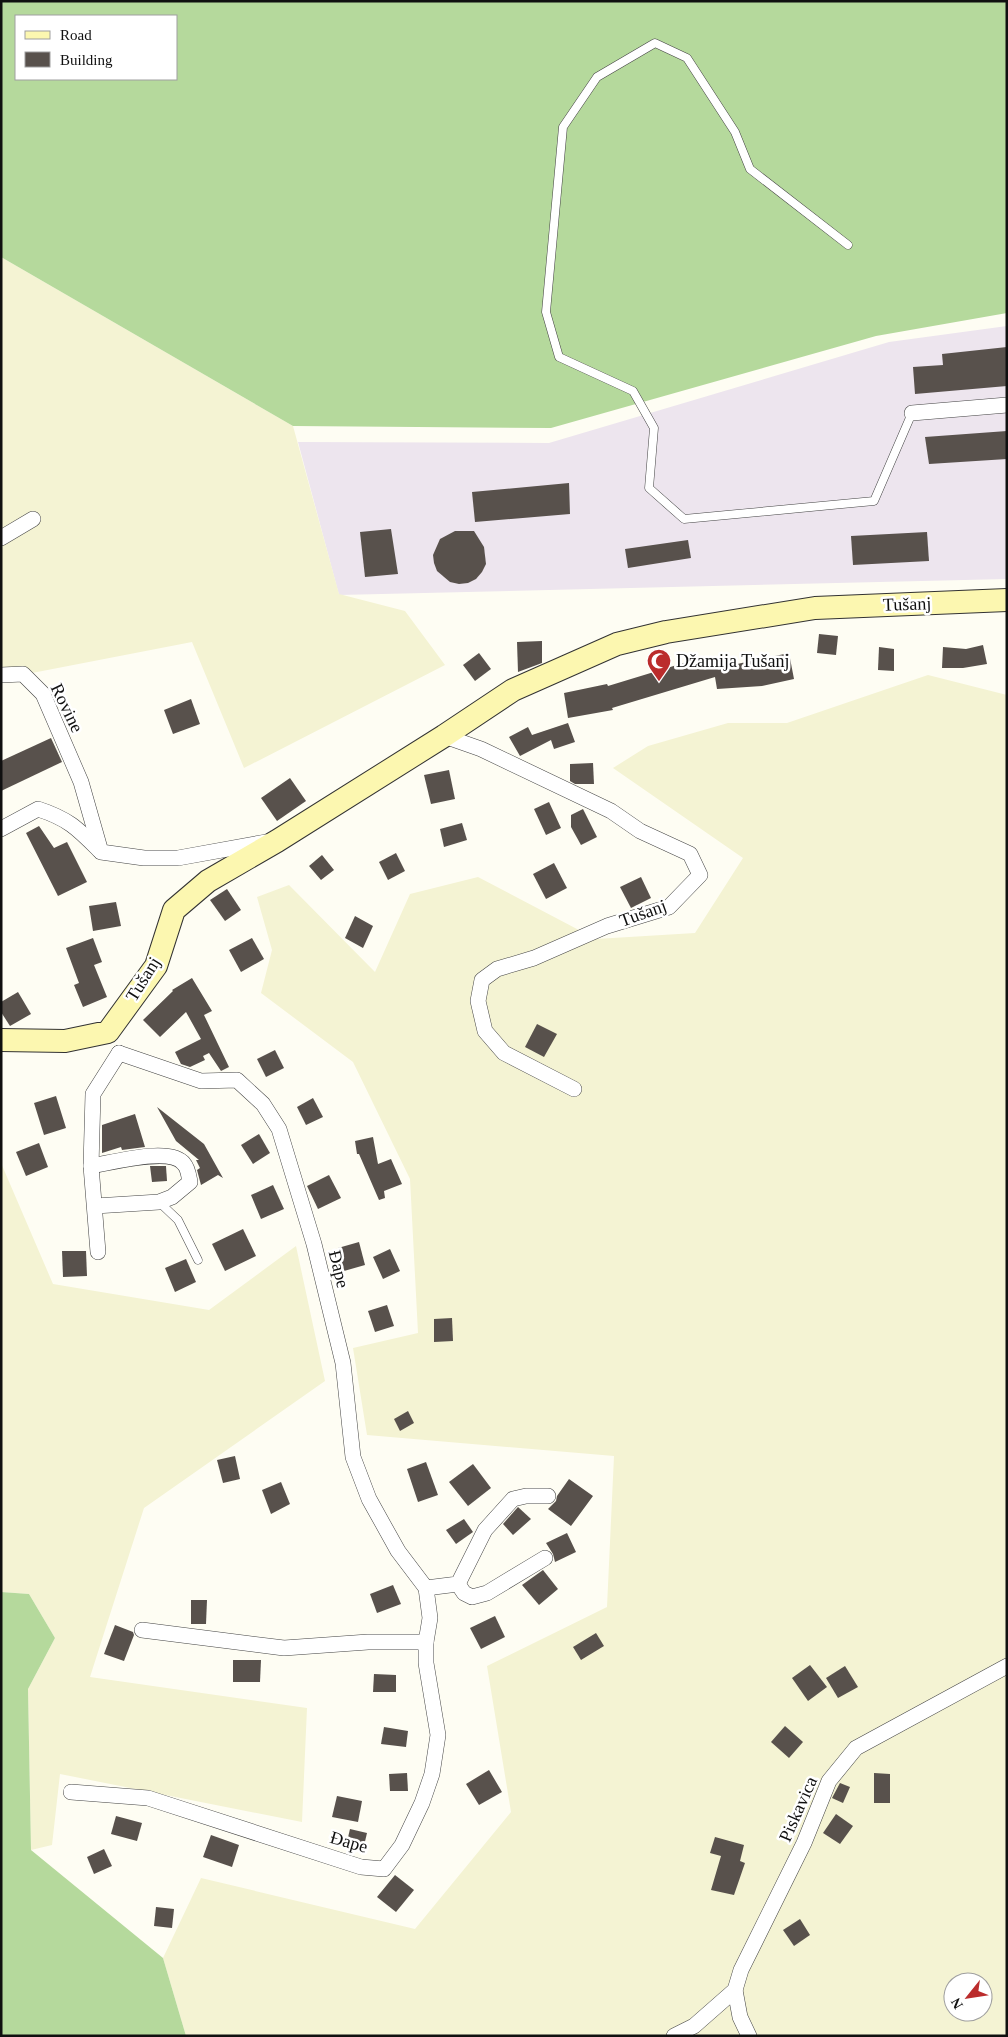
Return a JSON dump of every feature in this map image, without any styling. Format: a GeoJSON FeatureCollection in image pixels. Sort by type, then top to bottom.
{"type":"FeatureCollection","features":[{"type":"Feature","properties":{"kind":"street"},"geometry":{"type":"LineString","coordinates":[[912,413],[1007,405]]}},
{"type":"Feature","properties":{"kind":"street"},"geometry":{"type":"LineString","coordinates":[[1,538],[33,519]]}},
{"type":"Feature","properties":{"kind":"street","name":"Tušanj"},"geometry":{"type":"LineString","coordinates":[[108,1032],[156,966],[174,910],[208,881],[277,841],[444,736],[513,690],[625,642],[715,623],[816,608],[1007,600]]}},
{"type":"Feature","properties":{"kind":"street","name":"Rovine"},"geometry":{"type":"LineString","coordinates":[[1,675],[23,674],[43,694],[81,782],[101,852]]}},
{"type":"Feature","properties":{"kind":"street","name":"Tušanj"},"geometry":{"type":"LineString","coordinates":[[444,736],[480,749],[611,811],[640,831],[690,854],[700,875],[669,907],[607,926],[534,958],[497,969],[482,980],[478,1001],[485,1031],[504,1053],[574,1089]]}},
{"type":"Feature","properties":{"kind":"street"},"geometry":{"type":"LineString","coordinates":[[1,829],[38,809],[74,824],[101,852]]}},
{"type":"Feature","properties":{"kind":"street","name":"Tušanj"},"geometry":{"type":"LineString","coordinates":[[101,852],[144,858],[178,858],[214,850],[277,841]]}},
{"type":"Feature","properties":{"kind":"street"},"geometry":{"type":"LineString","coordinates":[[1,1040],[65,1041],[108,1032],[119,1053],[93,1094],[91,1166],[98,1252]]}},
{"type":"Feature","properties":{"kind":"street","name":"Đape"},"geometry":{"type":"LineString","coordinates":[[71,1792],[148,1798],[361,1867],[384,1869],[402,1845],[422,1803],[432,1774],[438,1735],[426,1664],[426,1642],[430,1618],[426,1588],[398,1551],[369,1499],[353,1457],[343,1363],[314,1244],[279,1130],[263,1104],[237,1080],[201,1081],[119,1053]]}},
{"type":"Feature","properties":{"kind":"street"},"geometry":{"type":"LineString","coordinates":[[91,1166],[160,1155],[173,1156],[184,1164],[190,1182],[172,1197],[159,1202],[95,1206]]}},
{"type":"Feature","properties":{"kind":"street"},"geometry":{"type":"LineString","coordinates":[[458,1584],[486,1530],[513,1499],[526,1496],[548,1496]]}},
{"type":"Feature","properties":{"kind":"street"},"geometry":{"type":"LineString","coordinates":[[458,1584],[464,1593],[472,1597],[487,1592],[545,1558]]}},
{"type":"Feature","properties":{"kind":"street"},"geometry":{"type":"LineString","coordinates":[[426,1588],[458,1584]]}},
{"type":"Feature","properties":{"kind":"street"},"geometry":{"type":"LineString","coordinates":[[142,1630],[284,1648],[368,1642],[426,1642]]}},
{"type":"Feature","properties":{"kind":"street","name":"Piskavica"},"geometry":{"type":"LineString","coordinates":[[749,2036],[740,2017],[735,1990],[741,1970],[804,1843],[829,1780],[856,1748],[1007,1666]]}},
{"type":"Feature","properties":{"kind":"street"},"geometry":{"type":"LineString","coordinates":[[674,2036],[694,2026],[735,1990]]}},
{"type":"Feature","properties":{"kind":"lane"},"geometry":{"type":"LineString","coordinates":[[848,245],[750,169],[735,132],[687,58],[655,43],[597,78],[563,127],[546,312],[559,357],[634,391],[654,428],[649,488],[684,519],[874,501],[912,413]]}},
{"type":"Feature","properties":{"kind":"lane"},"geometry":{"type":"LineString","coordinates":[[159,1202],[178,1220],[198,1260]]}},
{"type":"Feature","properties":{"kind":"shaded area"},"geometry":{"type":"Polygon","coordinates":[[[1007,326],[1007,579],[339,595],[298,442],[549,443],[889,342],[1007,326]]]}},
{"type":"Feature","properties":{"kind":"green space"},"geometry":{"type":"Polygon","coordinates":[[[1,1],[1007,1],[1007,313],[876,336],[551,428],[293,426],[1,257],[1,1]]]}},
{"type":"Feature","properties":{"kind":"green space"},"geometry":{"type":"Polygon","coordinates":[[[1,257],[293,426],[339,594],[405,611],[445,665],[244,768],[192,642],[1,679],[1,257]]]}},
{"type":"Feature","properties":{"kind":"green space"},"geometry":{"type":"Polygon","coordinates":[[[928,675],[1007,695],[1007,2036],[186,2036],[163,1958],[201,1878],[415,1929],[511,1812],[487,1666],[607,1607],[614,1456],[367,1435],[353,1348],[418,1333],[410,1179],[353,1062],[261,993],[272,950],[257,897],[289,885],[375,972],[410,894],[478,877],[596,939],[695,933],[743,858],[613,768],[648,746],[728,723],[787,723],[928,675]]]}},
{"type":"Feature","properties":{"kind":"green space"},"geometry":{"type":"Polygon","coordinates":[[[1,1163],[53,1284],[209,1310],[296,1246],[325,1381],[144,1508],[90,1677],[307,1708],[302,1822],[60,1774],[52,1845],[31,1850],[28,1689],[55,1638],[29,1594],[1,1592],[1,1163]]]}},
{"type":"Feature","properties":{"kind":"green space"},"geometry":{"type":"Polygon","coordinates":[[[1,1592],[29,1594],[55,1638],[28,1689],[31,1850],[163,1958],[186,2036],[1,2036],[1,1592]]]}},
{"type":"Feature","properties":{"kind":"building"},"geometry":{"type":"Polygon","coordinates":[[[1007,347],[1007,386],[915,394],[913,367],[943,365],[942,354],[1007,347]]]}},
{"type":"Feature","properties":{"kind":"building"},"geometry":{"type":"Polygon","coordinates":[[[1007,431],[1007,459],[929,464],[925,437],[1007,431]]]}},
{"type":"Feature","properties":{"kind":"building"},"geometry":{"type":"Polygon","coordinates":[[[569,483],[570,514],[475,522],[472,492],[569,483]]]}},
{"type":"Feature","properties":{"kind":"building"},"geometry":{"type":"Polygon","coordinates":[[[391,529],[398,574],[365,577],[360,532],[391,529]]]}},
{"type":"Feature","properties":{"kind":"building"},"geometry":{"type":"Polygon","coordinates":[[[455,531],[474,531],[484,547],[486,564],[476,579],[468,583],[450,582],[437,571],[434,563],[433,555],[440,539],[455,531]]]}},
{"type":"Feature","properties":{"kind":"building"},"geometry":{"type":"Polygon","coordinates":[[[927,532],[929,561],[853,565],[851,536],[927,532]]]}},
{"type":"Feature","properties":{"kind":"building"},"geometry":{"type":"Polygon","coordinates":[[[688,540],[691,558],[628,568],[625,549],[688,540]]]}},
{"type":"Feature","properties":{"kind":"building"},"geometry":{"type":"Polygon","coordinates":[[[819,634],[838,636],[836,655],[817,653],[819,634]]]}},
{"type":"Feature","properties":{"kind":"building"},"geometry":{"type":"Polygon","coordinates":[[[542,641],[542,663],[518,672],[517,642],[542,641]]]}},
{"type":"Feature","properties":{"kind":"building"},"geometry":{"type":"Polygon","coordinates":[[[983,645],[987,664],[963,668],[942,668],[943,647],[966,649],[983,645]]]}},
{"type":"Feature","properties":{"kind":"building"},"geometry":{"type":"Polygon","coordinates":[[[879,647],[894,649],[894,671],[878,670],[879,647]]]}},
{"type":"Feature","properties":{"kind":"building"},"geometry":{"type":"Polygon","coordinates":[[[479,653],[491,669],[475,681],[463,665],[479,653]]]}},
{"type":"Feature","properties":{"kind":"building"},"geometry":{"type":"Polygon","coordinates":[[[789,653],[794,679],[762,686],[717,689],[715,677],[612,708],[613,710],[568,718],[564,693],[607,684],[608,686],[690,661],[692,669],[737,664],[789,653]]]}},
{"type":"Feature","properties":{"kind":"building"},"geometry":{"type":"Polygon","coordinates":[[[191,699],[200,724],[173,734],[164,710],[191,699]]]}},
{"type":"Feature","properties":{"kind":"building"},"geometry":{"type":"Polygon","coordinates":[[[568,723],[575,742],[554,749],[551,740],[520,756],[509,737],[528,727],[532,735],[568,723]]]}},
{"type":"Feature","properties":{"kind":"building"},"geometry":{"type":"Polygon","coordinates":[[[51,738],[62,762],[1,791],[1,761],[51,738]]]}},
{"type":"Feature","properties":{"kind":"building"},"geometry":{"type":"Polygon","coordinates":[[[593,763],[594,784],[575,784],[570,781],[570,764],[593,763]]]}},
{"type":"Feature","properties":{"kind":"building"},"geometry":{"type":"Polygon","coordinates":[[[449,770],[455,799],[431,804],[424,775],[449,770]]]}},
{"type":"Feature","properties":{"kind":"building"},"geometry":{"type":"Polygon","coordinates":[[[290,778],[306,801],[277,821],[261,798],[290,778]]]}},
{"type":"Feature","properties":{"kind":"building"},"geometry":{"type":"Polygon","coordinates":[[[549,802],[561,828],[546,835],[534,809],[549,802]]]}},
{"type":"Feature","properties":{"kind":"building"},"geometry":{"type":"Polygon","coordinates":[[[583,809],[597,837],[581,845],[571,827],[571,815],[583,809]]]}},
{"type":"Feature","properties":{"kind":"building"},"geometry":{"type":"Polygon","coordinates":[[[462,823],[467,840],[444,847],[440,829],[462,823]]]}},
{"type":"Feature","properties":{"kind":"building"},"geometry":{"type":"Polygon","coordinates":[[[39,826],[54,848],[67,842],[87,882],[58,896],[26,833],[39,826]]]}},
{"type":"Feature","properties":{"kind":"building"},"geometry":{"type":"Polygon","coordinates":[[[396,853],[405,871],[388,880],[379,862],[396,853]]]}},
{"type":"Feature","properties":{"kind":"building"},"geometry":{"type":"Polygon","coordinates":[[[322,855],[334,870],[321,880],[309,866],[322,855]]]}},
{"type":"Feature","properties":{"kind":"building"},"geometry":{"type":"Polygon","coordinates":[[[554,863],[567,888],[546,899],[533,874],[554,863]]]}},
{"type":"Feature","properties":{"kind":"building"},"geometry":{"type":"Polygon","coordinates":[[[641,877],[651,898],[631,908],[620,887],[641,877]]]}},
{"type":"Feature","properties":{"kind":"building"},"geometry":{"type":"Polygon","coordinates":[[[227,889],[241,910],[225,921],[210,900],[227,889]]]}},
{"type":"Feature","properties":{"kind":"building"},"geometry":{"type":"Polygon","coordinates":[[[116,902],[121,926],[93,931],[89,906],[116,902]]]}},
{"type":"Feature","properties":{"kind":"building"},"geometry":{"type":"Polygon","coordinates":[[[355,916],[373,926],[363,948],[345,938],[355,916]]]}},
{"type":"Feature","properties":{"kind":"building"},"geometry":{"type":"Polygon","coordinates":[[[93,938],[102,962],[94,965],[107,997],[83,1007],[74,985],[79,983],[66,948],[93,938]]]}},
{"type":"Feature","properties":{"kind":"building"},"geometry":{"type":"Polygon","coordinates":[[[252,938],[264,959],[241,972],[229,950],[252,938]]]}},
{"type":"Feature","properties":{"kind":"building"},"geometry":{"type":"Polygon","coordinates":[[[192,978],[212,1011],[204,1015],[229,1067],[221,1071],[209,1053],[203,1056],[205,1060],[190,1067],[181,1064],[175,1052],[201,1039],[186,1012],[160,1037],[143,1020],[172,990],[192,978]]]}},
{"type":"Feature","properties":{"kind":"building"},"geometry":{"type":"Polygon","coordinates":[[[18,992],[31,1014],[10,1026],[1,1012],[1,1002],[18,992]]]}},
{"type":"Feature","properties":{"kind":"building"},"geometry":{"type":"Polygon","coordinates":[[[537,1024],[557,1034],[544,1057],[525,1047],[537,1024]]]}},
{"type":"Feature","properties":{"kind":"building"},"geometry":{"type":"Polygon","coordinates":[[[275,1050],[284,1068],[266,1077],[257,1059],[275,1050]]]}},
{"type":"Feature","properties":{"kind":"building"},"geometry":{"type":"Polygon","coordinates":[[[56,1096],[66,1128],[44,1135],[34,1103],[56,1096]]]}},
{"type":"Feature","properties":{"kind":"building"},"geometry":{"type":"Polygon","coordinates":[[[313,1098],[323,1117],[306,1125],[297,1107],[313,1098]]]}},
{"type":"Feature","properties":{"kind":"building"},"geometry":{"type":"Polygon","coordinates":[[[157,1107],[204,1144],[223,1178],[218,1175],[201,1185],[197,1170],[200,1168],[196,1160],[199,1160],[176,1141],[157,1107]]]}},
{"type":"Feature","properties":{"kind":"building"},"geometry":{"type":"Polygon","coordinates":[[[135,1114],[145,1147],[122,1150],[121,1147],[102,1153],[102,1125],[135,1114]]]}},
{"type":"Feature","properties":{"kind":"building"},"geometry":{"type":"Polygon","coordinates":[[[259,1134],[270,1153],[253,1164],[241,1145],[259,1134]]]}},
{"type":"Feature","properties":{"kind":"building"},"geometry":{"type":"Polygon","coordinates":[[[373,1137],[378,1164],[391,1159],[402,1184],[384,1191],[385,1198],[379,1200],[359,1154],[357,1154],[355,1141],[373,1137]]]}},
{"type":"Feature","properties":{"kind":"building"},"geometry":{"type":"Polygon","coordinates":[[[39,1143],[48,1167],[26,1176],[16,1152],[39,1143]]]}},
{"type":"Feature","properties":{"kind":"building"},"geometry":{"type":"Polygon","coordinates":[[[150,1166],[166,1166],[167,1181],[152,1182],[150,1166]]]}},
{"type":"Feature","properties":{"kind":"building"},"geometry":{"type":"Polygon","coordinates":[[[329,1175],[341,1198],[318,1209],[307,1186],[329,1175]]]}},
{"type":"Feature","properties":{"kind":"building"},"geometry":{"type":"Polygon","coordinates":[[[273,1185],[284,1209],[261,1219],[251,1195],[273,1185]]]}},
{"type":"Feature","properties":{"kind":"building"},"geometry":{"type":"Polygon","coordinates":[[[243,1229],[256,1256],[225,1271],[212,1244],[243,1229]]]}},
{"type":"Feature","properties":{"kind":"building"},"geometry":{"type":"Polygon","coordinates":[[[359,1242],[365,1265],[344,1271],[338,1248],[359,1242]]]}},
{"type":"Feature","properties":{"kind":"building"},"geometry":{"type":"Polygon","coordinates":[[[390,1249],[400,1271],[383,1279],[373,1257],[390,1249]]]}},
{"type":"Feature","properties":{"kind":"building"},"geometry":{"type":"Polygon","coordinates":[[[62,1251],[86,1251],[87,1276],[63,1277],[62,1251]]]}},
{"type":"Feature","properties":{"kind":"building"},"geometry":{"type":"Polygon","coordinates":[[[186,1259],[196,1282],[175,1292],[165,1268],[186,1259]]]}},
{"type":"Feature","properties":{"kind":"building"},"geometry":{"type":"Polygon","coordinates":[[[387,1305],[394,1326],[375,1332],[368,1311],[387,1305]]]}},
{"type":"Feature","properties":{"kind":"building"},"geometry":{"type":"Polygon","coordinates":[[[452,1318],[453,1341],[434,1342],[434,1319],[452,1318]]]}},
{"type":"Feature","properties":{"kind":"building"},"geometry":{"type":"Polygon","coordinates":[[[408,1411],[414,1423],[400,1431],[394,1419],[408,1411]]]}},
{"type":"Feature","properties":{"kind":"building"},"geometry":{"type":"Polygon","coordinates":[[[235,1456],[240,1479],[223,1483],[217,1460],[235,1456]]]}},
{"type":"Feature","properties":{"kind":"building"},"geometry":{"type":"Polygon","coordinates":[[[426,1462],[438,1495],[418,1502],[407,1469],[426,1462]]]}},
{"type":"Feature","properties":{"kind":"building"},"geometry":{"type":"Polygon","coordinates":[[[473,1464],[491,1488],[468,1506],[449,1482],[473,1464]]]}},
{"type":"Feature","properties":{"kind":"building"},"geometry":{"type":"Polygon","coordinates":[[[569,1479],[593,1496],[571,1526],[548,1509],[556,1501],[557,1496],[569,1479]]]}},
{"type":"Feature","properties":{"kind":"building"},"geometry":{"type":"Polygon","coordinates":[[[281,1482],[290,1504],[271,1514],[262,1490],[281,1482]]]}},
{"type":"Feature","properties":{"kind":"building"},"geometry":{"type":"Polygon","coordinates":[[[518,1507],[531,1519],[513,1535],[503,1524],[518,1507]]]}},
{"type":"Feature","properties":{"kind":"building"},"geometry":{"type":"Polygon","coordinates":[[[464,1519],[473,1532],[456,1544],[446,1530],[464,1519]]]}},
{"type":"Feature","properties":{"kind":"building"},"geometry":{"type":"Polygon","coordinates":[[[567,1533],[576,1552],[555,1562],[553,1554],[546,1543],[567,1533]]]}},
{"type":"Feature","properties":{"kind":"building"},"geometry":{"type":"Polygon","coordinates":[[[543,1570],[558,1589],[539,1605],[522,1585],[543,1570]]]}},
{"type":"Feature","properties":{"kind":"building"},"geometry":{"type":"Polygon","coordinates":[[[393,1585],[401,1604],[377,1613],[370,1594],[393,1585]]]}},
{"type":"Feature","properties":{"kind":"building"},"geometry":{"type":"Polygon","coordinates":[[[191,1600],[207,1600],[206,1624],[191,1624],[191,1600]]]}},
{"type":"Feature","properties":{"kind":"building"},"geometry":{"type":"Polygon","coordinates":[[[495,1616],[505,1637],[481,1649],[470,1628],[495,1616]]]}},
{"type":"Feature","properties":{"kind":"building"},"geometry":{"type":"Polygon","coordinates":[[[115,1625],[133,1632],[134,1635],[124,1661],[104,1654],[115,1625]]]}},
{"type":"Feature","properties":{"kind":"building"},"geometry":{"type":"Polygon","coordinates":[[[596,1633],[604,1646],[581,1660],[573,1647],[596,1633]]]}},
{"type":"Feature","properties":{"kind":"building"},"geometry":{"type":"Polygon","coordinates":[[[233,1660],[261,1660],[260,1682],[233,1682],[233,1660]]]}},
{"type":"Feature","properties":{"kind":"building"},"geometry":{"type":"Polygon","coordinates":[[[810,1665],[827,1687],[808,1701],[792,1678],[810,1665]]]}},
{"type":"Feature","properties":{"kind":"building"},"geometry":{"type":"Polygon","coordinates":[[[845,1666],[858,1687],[838,1698],[826,1678],[845,1666]]]}},
{"type":"Feature","properties":{"kind":"building"},"geometry":{"type":"Polygon","coordinates":[[[374,1674],[396,1675],[396,1692],[373,1692],[374,1674]]]}},
{"type":"Feature","properties":{"kind":"building"},"geometry":{"type":"Polygon","coordinates":[[[785,1726],[803,1742],[789,1758],[771,1742],[785,1726]]]}},
{"type":"Feature","properties":{"kind":"building"},"geometry":{"type":"Polygon","coordinates":[[[384,1727],[408,1731],[406,1747],[381,1744],[384,1727]]]}},
{"type":"Feature","properties":{"kind":"building"},"geometry":{"type":"Polygon","coordinates":[[[489,1770],[502,1792],[479,1805],[466,1784],[489,1770]]]}},
{"type":"Feature","properties":{"kind":"building"},"geometry":{"type":"Polygon","coordinates":[[[407,1773],[408,1791],[390,1791],[389,1774],[407,1773]]]}},
{"type":"Feature","properties":{"kind":"building"},"geometry":{"type":"Polygon","coordinates":[[[874,1773],[890,1774],[890,1803],[874,1803],[874,1773]]]}},
{"type":"Feature","properties":{"kind":"building"},"geometry":{"type":"Polygon","coordinates":[[[840,1783],[850,1787],[843,1803],[832,1798],[840,1783]]]}},
{"type":"Feature","properties":{"kind":"building"},"geometry":{"type":"Polygon","coordinates":[[[337,1796],[362,1801],[358,1822],[332,1817],[337,1796]]]}},
{"type":"Feature","properties":{"kind":"building"},"geometry":{"type":"Polygon","coordinates":[[[836,1814],[853,1826],[840,1844],[823,1833],[836,1814]]]}},
{"type":"Feature","properties":{"kind":"building"},"geometry":{"type":"Polygon","coordinates":[[[116,1816],[142,1823],[137,1841],[111,1834],[116,1816]]]}},
{"type":"Feature","properties":{"kind":"building"},"geometry":{"type":"Polygon","coordinates":[[[350,1829],[367,1833],[363,1850],[346,1846],[350,1829]]]}},
{"type":"Feature","properties":{"kind":"building"},"geometry":{"type":"Polygon","coordinates":[[[211,1835],[239,1845],[232,1867],[203,1857],[211,1835]]]}},
{"type":"Feature","properties":{"kind":"building"},"geometry":{"type":"Polygon","coordinates":[[[715,1837],[744,1845],[740,1861],[745,1863],[734,1895],[711,1890],[721,1856],[710,1853],[715,1837]]]}},
{"type":"Feature","properties":{"kind":"building"},"geometry":{"type":"Polygon","coordinates":[[[104,1849],[112,1866],[94,1874],[87,1857],[104,1849]]]}},
{"type":"Feature","properties":{"kind":"building"},"geometry":{"type":"Polygon","coordinates":[[[395,1875],[414,1890],[396,1912],[377,1897],[395,1875]]]}},
{"type":"Feature","properties":{"kind":"building"},"geometry":{"type":"Polygon","coordinates":[[[156,1907],[174,1909],[172,1928],[154,1926],[156,1907]]]}},
{"type":"Feature","properties":{"kind":"building"},"geometry":{"type":"Polygon","coordinates":[[[800,1919],[810,1935],[794,1946],[783,1930],[800,1919]]]}},
{"type":"Feature","properties":{"kind":"place","name":"Džamija Tušanj"},"geometry":{"type":"Point","coordinates":[659,682]}}]}
